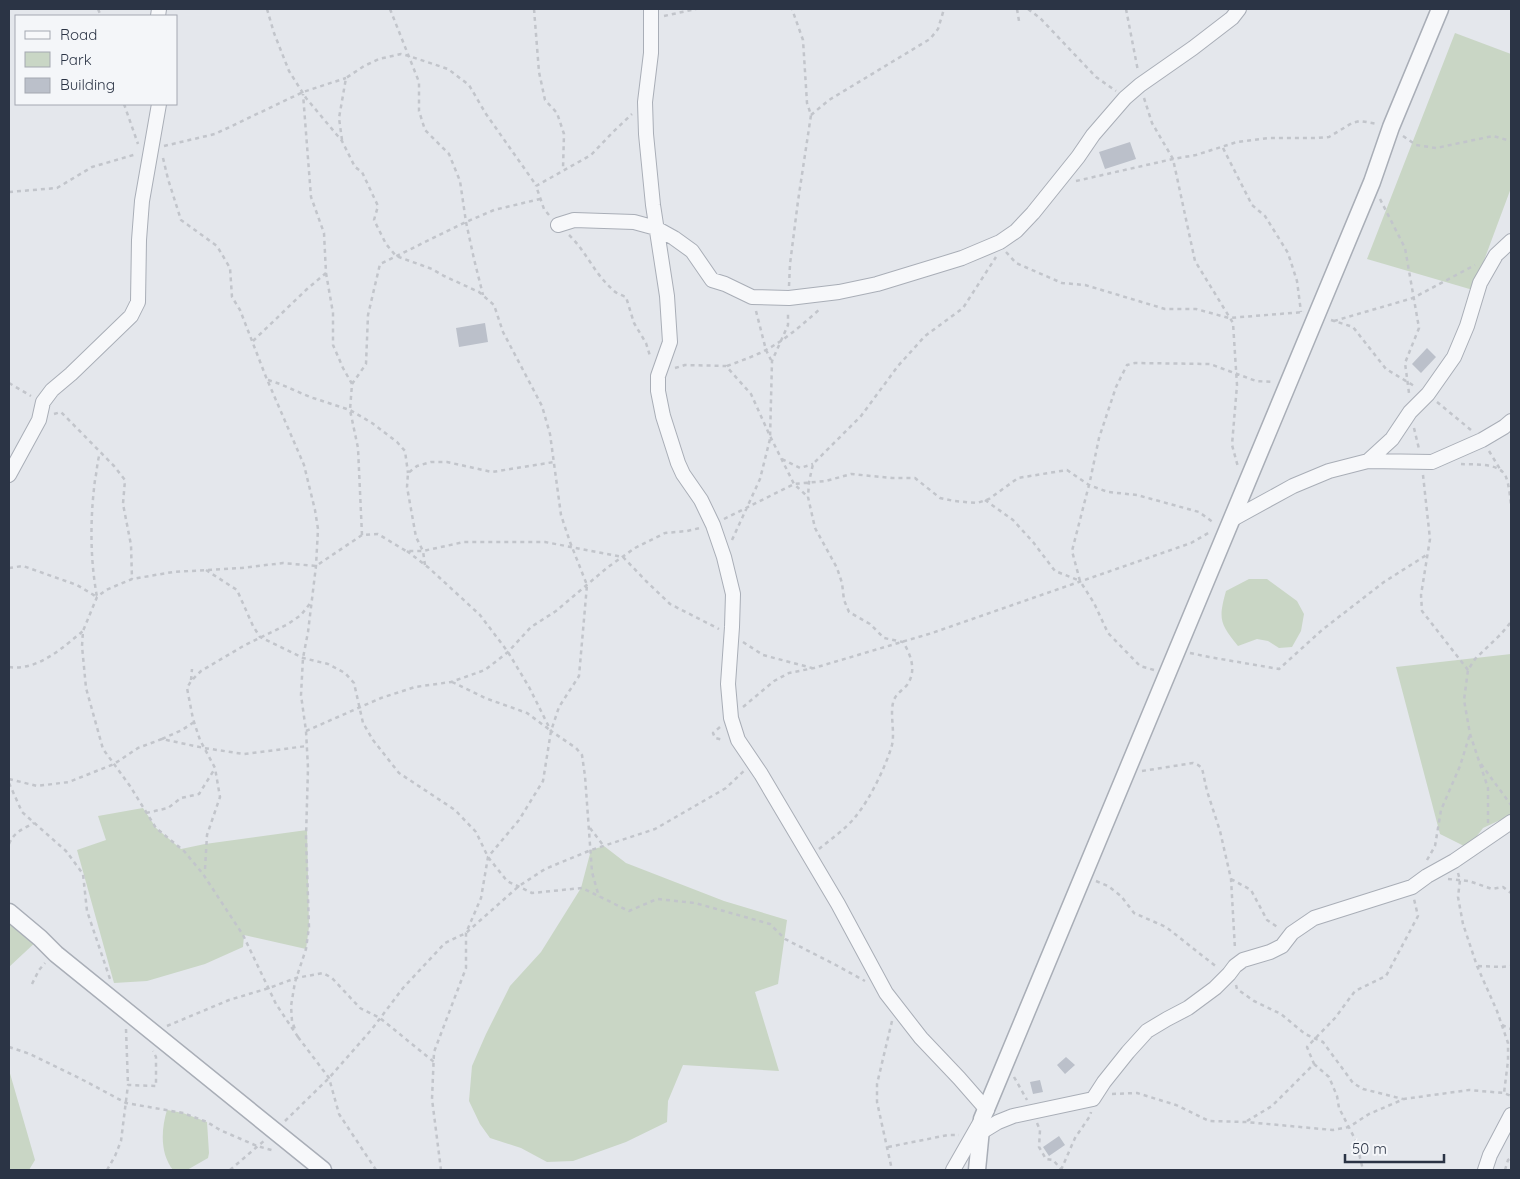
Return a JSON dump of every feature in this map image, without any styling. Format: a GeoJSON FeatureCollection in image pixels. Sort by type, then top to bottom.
{"type":"FeatureCollection","features":[{"type":"Feature","properties":{"kind":"street"},"geometry":{"type":"LineString","coordinates":[[558,225],[574,220],[624,221],[656,228],[692,251],[712,280],[752,297],[788,298],[839,292],[877,284],[962,258],[1000,242],[1016,231],[1033,214],[1094,134],[1125,98],[1140,85],[1194,48],[1232,18],[1239,9]]}},
{"type":"Feature","properties":{"kind":"street"},"geometry":{"type":"LineString","coordinates":[[953,1170],[980,1124],[1178,650],[1225,523],[1243,492],[1288,384],[1309,313],[1372,182],[1391,127],[1440,9]]}},
{"type":"Feature","properties":{"kind":"street"},"geometry":{"type":"LineString","coordinates":[[651,15],[651,53],[645,102],[646,134],[652,205],[667,296],[670,342],[658,376],[660,399],[663,416],[678,463],[683,474],[701,500],[713,525],[724,556],[733,594],[728,684],[730,718],[738,740],[838,904],[886,993],[921,1038],[959,1078],[980,1124],[977,1170]]}},
{"type":"Feature","properties":{"kind":"street"},"geometry":{"type":"LineString","coordinates":[[9,475],[39,420],[43,402],[52,390],[131,316],[138,302],[142,200],[159,105]]}},
{"type":"Feature","properties":{"kind":"street"},"geometry":{"type":"LineString","coordinates":[[1368,462],[1392,439],[1410,412],[1428,394],[1454,357],[1467,326],[1480,283],[1496,255],[1511,242]]}},
{"type":"Feature","properties":{"kind":"street"},"geometry":{"type":"LineString","coordinates":[[1225,523],[1292,486],[1330,471],[1368,462],[1432,462],[1482,440],[1504,428],[1511,421]]}},
{"type":"Feature","properties":{"kind":"street"},"geometry":{"type":"LineString","coordinates":[[980,1124],[998,1122],[1013,1116],[1093,1099],[1128,1052],[1147,1032],[1188,1008],[1215,988],[1244,960],[1282,946],[1292,933],[1314,918],[1412,887],[1426,869],[1454,860],[1511,822]]}},
{"type":"Feature","properties":{"kind":"street"},"geometry":{"type":"LineString","coordinates":[[9,912],[56,954],[122,1007],[152,1040],[323,1170]]}},
{"type":"Feature","properties":{"kind":"street"},"geometry":{"type":"LineString","coordinates":[[1485,1170],[1511,1115]]}},
{"type":"Feature","properties":{"kind":"path"},"geometry":{"type":"LineString","coordinates":[[267,9],[289,71],[303,92],[342,141],[356,167],[362,172],[378,206],[374,220],[386,244],[396,256],[432,269],[479,292],[494,305],[503,332],[542,406],[550,434],[561,515],[587,585],[579,676],[559,707],[551,731],[543,781],[519,820],[488,857],[481,898],[466,933],[466,968],[434,1052],[432,1099],[441,1170]]}},
{"type":"Feature","properties":{"kind":"path"},"geometry":{"type":"LineString","coordinates":[[390,9],[419,82],[419,111],[425,130],[449,154],[460,181],[466,222],[484,296]]}},
{"type":"Feature","properties":{"kind":"path"},"geometry":{"type":"LineString","coordinates":[[534,9],[539,72],[545,100],[557,113],[564,134],[564,169]]}},
{"type":"Feature","properties":{"kind":"path"},"geometry":{"type":"LineString","coordinates":[[651,15],[668,15],[696,9]]}},
{"type":"Feature","properties":{"kind":"path"},"geometry":{"type":"LineString","coordinates":[[724,556],[760,479],[770,439],[772,361],[788,325],[788,298],[795,228],[811,115],[807,103],[803,40],[792,9]]}},
{"type":"Feature","properties":{"kind":"path"},"geometry":{"type":"LineString","coordinates":[[811,115],[829,100],[930,39],[938,29],[944,9]]}},
{"type":"Feature","properties":{"kind":"path"},"geometry":{"type":"LineString","coordinates":[[1016,9],[1019,21]]}},
{"type":"Feature","properties":{"kind":"path"},"geometry":{"type":"LineString","coordinates":[[1028,9],[1040,18],[1096,77],[1125,98]]}},
{"type":"Feature","properties":{"kind":"path"},"geometry":{"type":"LineString","coordinates":[[1126,9],[1140,85],[1152,123],[1173,159],[1195,262],[1233,323],[1237,385],[1232,445],[1243,492]]}},
{"type":"Feature","properties":{"kind":"path"},"geometry":{"type":"LineString","coordinates":[[9,192],[57,188],[92,167],[130,157],[151,149],[215,134],[303,92],[346,78],[379,59],[401,54],[448,69],[469,85],[486,114],[536,186]]}},
{"type":"Feature","properties":{"kind":"path"},"geometry":{"type":"LineString","coordinates":[[342,141],[339,118],[346,78]]}},
{"type":"Feature","properties":{"kind":"path"},"geometry":{"type":"LineString","coordinates":[[303,92],[311,197],[324,232],[326,273],[333,313],[333,345],[352,384]]}},
{"type":"Feature","properties":{"kind":"path"},"geometry":{"type":"LineString","coordinates":[[125,105],[168,180],[181,220],[217,246],[230,268],[232,297],[240,310],[306,471],[315,510],[318,529],[316,566],[303,658],[301,694],[308,768],[306,837],[309,927],[306,949],[296,978],[291,1006],[292,1021],[298,1037]]}},
{"type":"Feature","properties":{"kind":"path"},"geometry":{"type":"LineString","coordinates":[[1054,186],[1196,155],[1237,142],[1268,138],[1316,138],[1329,136],[1352,123],[1360,121],[1391,127],[1416,145],[1436,148],[1493,136],[1511,141]]}},
{"type":"Feature","properties":{"kind":"path"},"geometry":{"type":"LineString","coordinates":[[1223,148],[1252,205],[1265,216],[1288,253],[1309,313]]}},
{"type":"Feature","properties":{"kind":"path"},"geometry":{"type":"LineString","coordinates":[[1372,182],[1405,248],[1419,328],[1405,364],[1409,383],[1410,412],[1422,462],[1430,539],[1421,595],[1422,611],[1468,670]]}},
{"type":"Feature","properties":{"kind":"path"},"geometry":{"type":"LineString","coordinates":[[362,535],[358,448],[350,410],[352,384],[366,364],[368,314],[380,264],[494,210],[540,199]]}},
{"type":"Feature","properties":{"kind":"path"},"geometry":{"type":"LineString","coordinates":[[1002,247],[1016,263],[1062,283],[1085,285],[1166,309],[1196,309],[1230,318],[1309,313],[1353,328],[1386,369],[1428,394],[1482,440],[1506,476],[1511,505]]}},
{"type":"Feature","properties":{"kind":"path"},"geometry":{"type":"LineString","coordinates":[[782,459],[800,468],[813,464],[861,416],[898,366],[926,336],[963,308],[998,253]]}},
{"type":"Feature","properties":{"kind":"path"},"geometry":{"type":"LineString","coordinates":[[1333,321],[1413,298],[1496,255]]}},
{"type":"Feature","properties":{"kind":"path"},"geometry":{"type":"LineString","coordinates":[[252,342],[307,288],[326,273]]}},
{"type":"Feature","properties":{"kind":"path"},"geometry":{"type":"LineString","coordinates":[[726,366],[766,350],[779,342],[794,332],[839,292]]}},
{"type":"Feature","properties":{"kind":"path"},"geometry":{"type":"LineString","coordinates":[[752,297],[766,350],[772,361]]}},
{"type":"Feature","properties":{"kind":"path"},"geometry":{"type":"LineString","coordinates":[[1168,674],[1140,666],[1108,633],[1094,603],[1080,581],[1072,551],[1099,438],[1116,387],[1127,365],[1135,363],[1210,364],[1256,380],[1288,384]]}},
{"type":"Feature","properties":{"kind":"path"},"geometry":{"type":"LineString","coordinates":[[268,380],[310,397],[350,410],[397,442],[405,451],[408,473],[407,487],[416,537],[423,551],[425,565]]}},
{"type":"Feature","properties":{"kind":"path"},"geometry":{"type":"LineString","coordinates":[[39,420],[50,414],[62,412],[125,480],[123,504],[131,545],[132,579]]}},
{"type":"Feature","properties":{"kind":"path"},"geometry":{"type":"LineString","coordinates":[[97,597],[91,543],[93,495],[100,453]]}},
{"type":"Feature","properties":{"kind":"path"},"geometry":{"type":"LineString","coordinates":[[408,473],[416,466],[431,462],[447,462],[492,472],[554,462]]}},
{"type":"Feature","properties":{"kind":"path"},"geometry":{"type":"LineString","coordinates":[[810,858],[856,816],[879,779],[892,743],[892,704],[895,696],[911,677],[912,668],[910,654],[903,642],[884,638],[870,624],[849,612],[844,600],[842,583],[837,568],[815,528],[808,497],[813,464]]}},
{"type":"Feature","properties":{"kind":"path"},"geometry":{"type":"LineString","coordinates":[[1459,464],[1500,469]]}},
{"type":"Feature","properties":{"kind":"path"},"geometry":{"type":"LineString","coordinates":[[306,731],[381,698],[415,687],[451,682],[485,670],[508,652],[531,627],[556,611],[635,548],[665,533],[687,531],[713,525],[794,484],[826,481],[851,474],[915,478],[940,498],[977,503],[989,498],[1018,478],[1067,470],[1089,485],[1108,492],[1137,495],[1198,512],[1225,523]]}},
{"type":"Feature","properties":{"kind":"path"},"geometry":{"type":"LineString","coordinates":[[985,500],[1012,520],[1033,542],[1055,571],[1080,581]]}},
{"type":"Feature","properties":{"kind":"path"},"geometry":{"type":"LineString","coordinates":[[730,718],[774,681],[789,672],[814,668],[903,642],[1191,543],[1225,523]]}},
{"type":"Feature","properties":{"kind":"path"},"geometry":{"type":"LineString","coordinates":[[376,1170],[339,1114],[329,1078],[276,1004],[244,935],[203,874],[184,851],[156,828],[103,748],[86,688],[82,646],[83,631],[97,597],[106,590],[132,579],[173,572],[242,568],[283,563],[316,566],[362,535],[378,534],[425,565],[480,615],[508,652],[529,687],[551,731]]}},
{"type":"Feature","properties":{"kind":"path"},"geometry":{"type":"LineString","coordinates":[[406,551],[423,551],[464,542],[545,542],[623,556],[670,604],[732,635],[763,655],[792,664],[814,668]]}},
{"type":"Feature","properties":{"kind":"path"},"geometry":{"type":"LineString","coordinates":[[1178,650],[1279,669],[1322,630],[1384,582],[1428,554]]}},
{"type":"Feature","properties":{"kind":"path"},"geometry":{"type":"LineString","coordinates":[[9,568],[23,566],[77,585],[97,597]]}},
{"type":"Feature","properties":{"kind":"path"},"geometry":{"type":"LineString","coordinates":[[206,570],[237,590],[260,637],[303,658],[328,664],[345,673],[354,683],[363,723],[373,740],[399,773],[455,810],[476,832],[488,857],[507,880],[532,892],[582,888],[629,911],[657,899],[695,903],[770,924],[785,939],[886,993]]}},
{"type":"Feature","properties":{"kind":"path"},"geometry":{"type":"LineString","coordinates":[[205,869],[205,844],[220,797],[215,768],[200,740],[187,688],[201,671],[231,652],[288,624],[301,615],[312,601]]}},
{"type":"Feature","properties":{"kind":"path"},"geometry":{"type":"LineString","coordinates":[[1486,839],[1488,788],[1470,734],[1464,700],[1468,670],[1475,659],[1511,622]]}},
{"type":"Feature","properties":{"kind":"path"},"geometry":{"type":"LineString","coordinates":[[9,667],[28,666],[53,655],[83,631]]}},
{"type":"Feature","properties":{"kind":"path"},"geometry":{"type":"LineString","coordinates":[[191,681],[192,669]]}},
{"type":"Feature","properties":{"kind":"path"},"geometry":{"type":"LineString","coordinates":[[451,682],[485,698],[527,714],[576,748],[582,755],[592,872],[599,897]]}},
{"type":"Feature","properties":{"kind":"path"},"geometry":{"type":"LineString","coordinates":[[9,779],[37,786],[69,782],[114,764],[138,748],[182,730],[194,722]]}},
{"type":"Feature","properties":{"kind":"path"},"geometry":{"type":"LineString","coordinates":[[1470,734],[1460,766],[1441,810],[1435,846],[1426,869],[1438,879],[1469,881],[1492,889],[1503,887],[1511,892]]}},
{"type":"Feature","properties":{"kind":"path"},"geometry":{"type":"LineString","coordinates":[[160,740],[244,754],[306,746]]}},
{"type":"Feature","properties":{"kind":"path"},"geometry":{"type":"LineString","coordinates":[[230,1170],[329,1078],[403,988],[445,943],[466,933],[519,886],[545,869],[590,850],[655,829],[726,788],[753,762]]}},
{"type":"Feature","properties":{"kind":"path"},"geometry":{"type":"LineString","coordinates":[[1479,762],[1511,805]]}},
{"type":"Feature","properties":{"kind":"path"},"geometry":{"type":"LineString","coordinates":[[1126,773],[1193,763],[1202,768],[1231,879],[1234,922],[1232,970],[1237,989],[1254,1001],[1281,1014],[1305,1034],[1324,1042],[1353,1083],[1363,1089],[1404,1099]]}},
{"type":"Feature","properties":{"kind":"path"},"geometry":{"type":"LineString","coordinates":[[146,813],[168,808],[181,798],[199,794],[215,768]]}},
{"type":"Feature","properties":{"kind":"path"},"geometry":{"type":"LineString","coordinates":[[9,783],[22,812],[66,851],[83,874],[87,910],[122,1007],[128,1085],[121,1141],[107,1170]]}},
{"type":"Feature","properties":{"kind":"path"},"geometry":{"type":"LineString","coordinates":[[9,844],[12,836],[34,823]]}},
{"type":"Feature","properties":{"kind":"path"},"geometry":{"type":"LineString","coordinates":[[589,826],[604,846]]}},
{"type":"Feature","properties":{"kind":"path"},"geometry":{"type":"LineString","coordinates":[[1454,860],[1460,880],[1458,898],[1464,924],[1477,966],[1508,1043],[1510,1061],[1504,1092]]}},
{"type":"Feature","properties":{"kind":"path"},"geometry":{"type":"LineString","coordinates":[[1084,876],[1108,886],[1121,896],[1134,913],[1166,927],[1220,969],[1232,970]]}},
{"type":"Feature","properties":{"kind":"path"},"geometry":{"type":"LineString","coordinates":[[1231,879],[1251,890],[1267,920],[1280,929],[1292,933]]}},
{"type":"Feature","properties":{"kind":"path"},"geometry":{"type":"LineString","coordinates":[[1363,1170],[1356,1141],[1339,1108],[1337,1096],[1329,1077],[1314,1064],[1307,1047],[1334,1018],[1355,991],[1386,976],[1418,916],[1412,887]]}},
{"type":"Feature","properties":{"kind":"path"},"geometry":{"type":"LineString","coordinates":[[32,984],[38,970],[56,954]]}},
{"type":"Feature","properties":{"kind":"path"},"geometry":{"type":"LineString","coordinates":[[1477,966],[1511,966]]}},
{"type":"Feature","properties":{"kind":"path"},"geometry":{"type":"LineString","coordinates":[[128,1085],[156,1086],[156,1058],[152,1040],[230,1000],[296,978],[323,973],[332,978],[360,1008],[380,1018],[434,1062]]}},
{"type":"Feature","properties":{"kind":"path"},"geometry":{"type":"LineString","coordinates":[[892,1170],[877,1102],[877,1084],[895,1005]]}},
{"type":"Feature","properties":{"kind":"path"},"geometry":{"type":"LineString","coordinates":[[1502,1025],[1511,1029]]}},
{"type":"Feature","properties":{"kind":"path"},"geometry":{"type":"LineString","coordinates":[[9,1047],[30,1054],[126,1103],[183,1113],[207,1122],[220,1130],[257,1146],[283,1153]]}},
{"type":"Feature","properties":{"kind":"path"},"geometry":{"type":"LineString","coordinates":[[1246,1122],[1272,1106],[1314,1064]]}},
{"type":"Feature","properties":{"kind":"path"},"geometry":{"type":"LineString","coordinates":[[1061,1170],[1075,1138],[1090,1116],[1093,1099],[1113,1094],[1137,1093],[1176,1105],[1209,1121],[1246,1122],[1333,1130],[1349,1127],[1369,1114],[1404,1099],[1469,1090],[1504,1092],[1511,1096]]}},
{"type":"Feature","properties":{"kind":"path"},"geometry":{"type":"LineString","coordinates":[[888,1147],[948,1134],[980,1124]]}},
{"type":"Feature","properties":{"kind":"path"},"geometry":{"type":"LineString","coordinates":[[1506,1170],[1508,1160],[1511,1158]]}},
{"type":"Feature","properties":{"kind":"green space"},"geometry":{"type":"Polygon","coordinates":[[[1455,33],[1511,54],[1511,188],[1473,290],[1367,259],[1455,33]]]}},
{"type":"Feature","properties":{"kind":"green space"},"geometry":{"type":"Polygon","coordinates":[[[1249,579],[1267,579],[1297,601],[1304,614],[1301,631],[1292,647],[1279,648],[1268,641],[1257,639],[1238,646],[1227,632],[1222,621],[1222,609],[1226,591],[1249,579]]]}},
{"type":"Feature","properties":{"kind":"green space"},"geometry":{"type":"Polygon","coordinates":[[[1511,654],[1511,815],[1483,828],[1468,848],[1440,834],[1396,667],[1511,654]]]}},
{"type":"Feature","properties":{"kind":"green space"},"geometry":{"type":"Polygon","coordinates":[[[143,808],[156,828],[181,849],[307,830],[309,927],[306,949],[244,935],[243,947],[205,964],[147,981],[114,983],[77,850],[106,840],[98,816],[143,808]]]}},
{"type":"Feature","properties":{"kind":"green space"},"geometry":{"type":"Polygon","coordinates":[[[604,846],[626,863],[724,901],[787,920],[778,984],[755,992],[779,1071],[683,1065],[668,1101],[667,1122],[626,1142],[573,1161],[547,1162],[521,1148],[490,1138],[480,1124],[469,1101],[472,1066],[510,986],[541,952],[581,888],[591,850],[604,846]]]}},
{"type":"Feature","properties":{"kind":"green space"},"geometry":{"type":"Polygon","coordinates":[[[9,915],[39,939],[9,967],[9,915]]]}},
{"type":"Feature","properties":{"kind":"green space"},"geometry":{"type":"Polygon","coordinates":[[[9,1070],[35,1160],[29,1170],[9,1170],[9,1070]]]}},
{"type":"Feature","properties":{"kind":"green space"},"geometry":{"type":"Polygon","coordinates":[[[167,1110],[183,1113],[207,1122],[208,1158],[187,1170],[173,1170],[166,1156],[163,1133],[167,1110]]]}},
{"type":"Feature","properties":{"kind":"building"},"geometry":{"type":"Polygon","coordinates":[[[1130,142],[1136,159],[1105,169],[1099,152],[1130,142]]]}},
{"type":"Feature","properties":{"kind":"building"},"geometry":{"type":"Polygon","coordinates":[[[485,323],[488,342],[459,347],[456,328],[485,323]]]}},
{"type":"Feature","properties":{"kind":"building"},"geometry":{"type":"Polygon","coordinates":[[[1427,348],[1436,357],[1421,373],[1412,364],[1427,348]]]}},
{"type":"Feature","properties":{"kind":"building"},"geometry":{"type":"Polygon","coordinates":[[[1066,1057],[1075,1065],[1065,1074],[1057,1065],[1066,1057]]]}},
{"type":"Feature","properties":{"kind":"building"},"geometry":{"type":"Polygon","coordinates":[[[1040,1080],[1043,1092],[1033,1094],[1030,1082],[1040,1080]]]}},
{"type":"Feature","properties":{"kind":"building"},"geometry":{"type":"Polygon","coordinates":[[[1059,1136],[1065,1145],[1049,1156],[1043,1147],[1059,1136]]]}}]}
